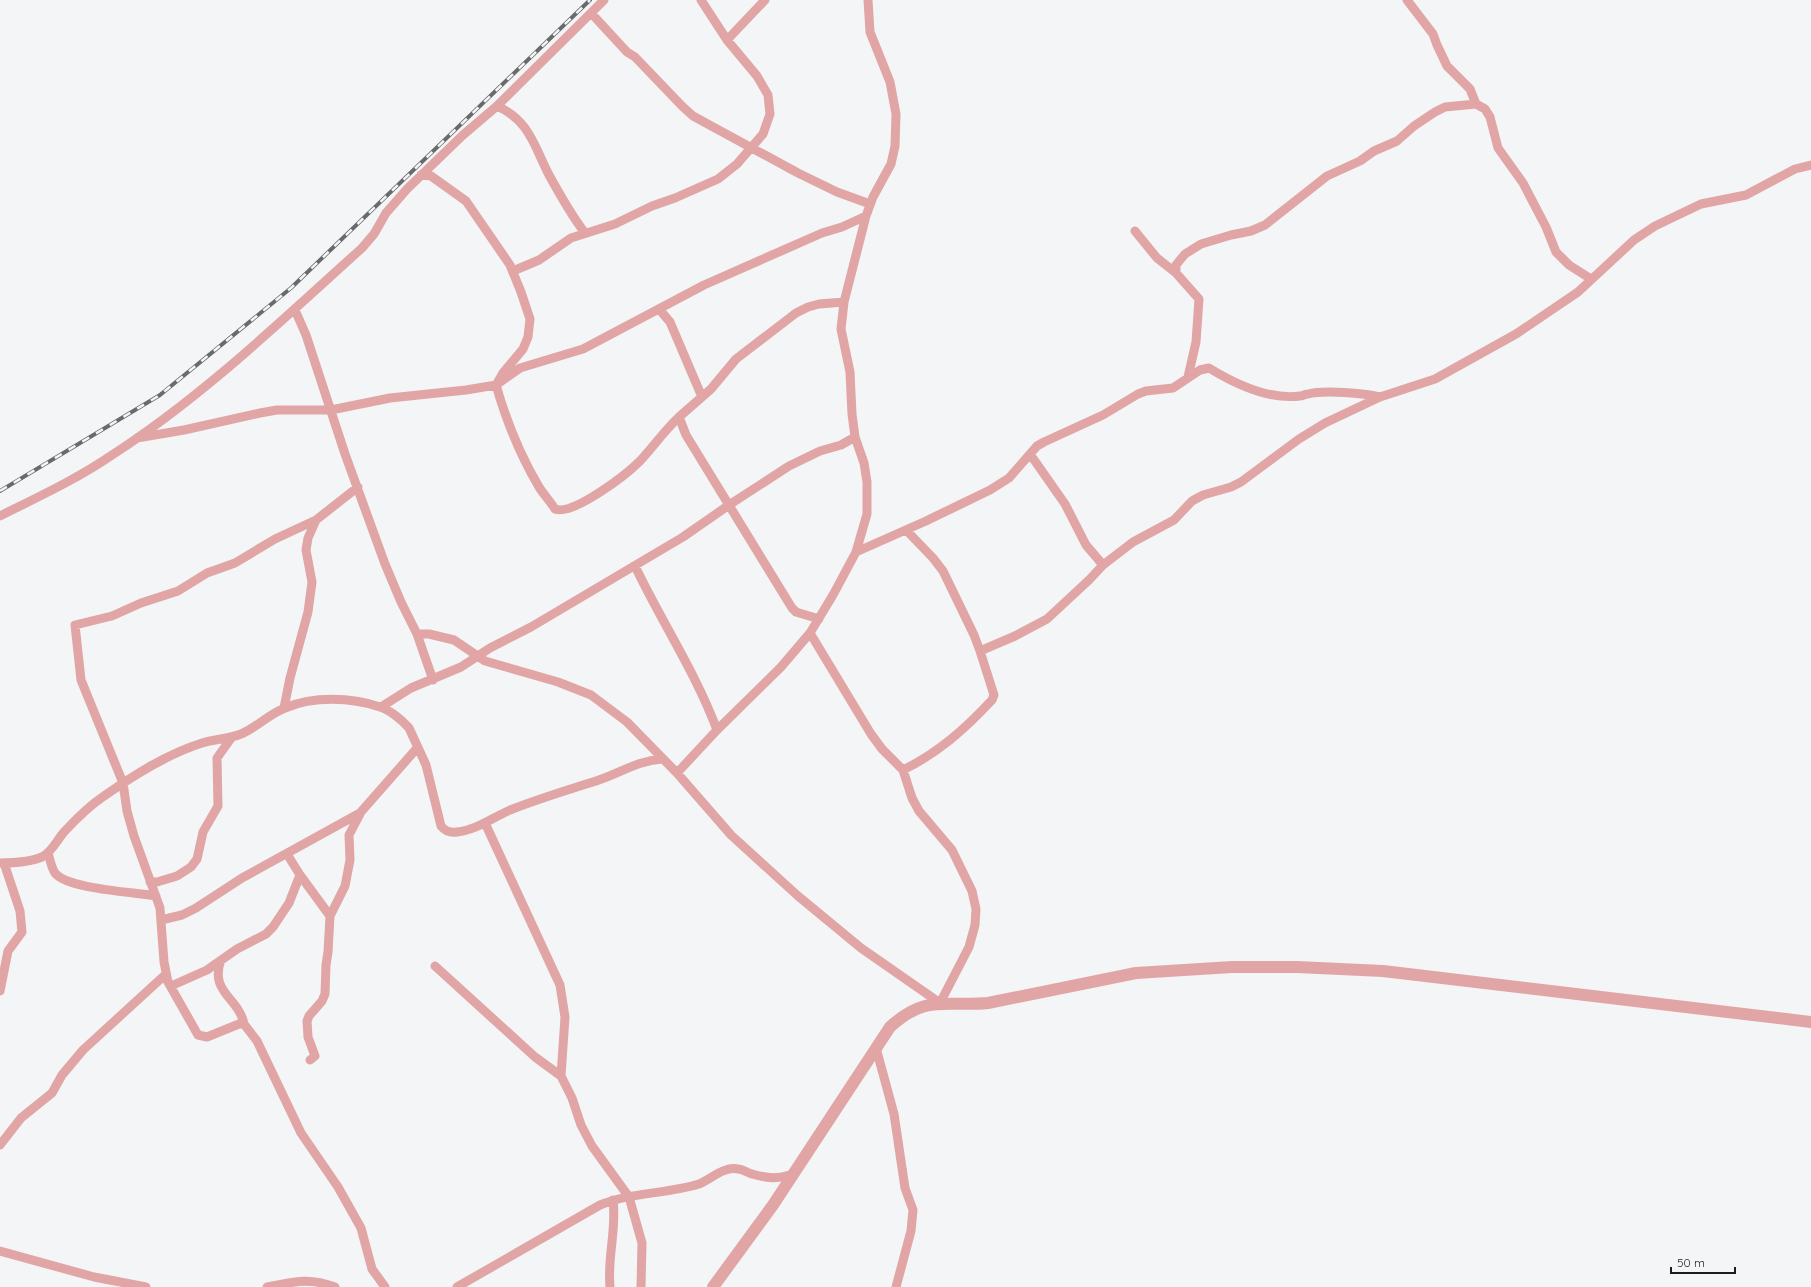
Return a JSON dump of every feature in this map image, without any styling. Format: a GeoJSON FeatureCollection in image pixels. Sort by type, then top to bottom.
{"type":"FeatureCollection","features":[{"type":"Feature","properties":{"kind":"street"},"geometry":{"type":"LineString","coordinates":[[0,516],[78,477],[136,438],[217,377],[295,310],[362,248],[374,234],[390,207],[421,175],[496,106],[604,0]]}},
{"type":"Feature","properties":{"kind":"street"},"geometry":{"type":"LineString","coordinates":[[513,271],[539,260],[571,238],[615,224],[652,206],[675,198],[718,178],[728,172],[763,134],[770,114],[768,95],[757,76],[727,40],[702,0]]}},
{"type":"Feature","properties":{"kind":"street"},"geometry":{"type":"LineString","coordinates":[[727,40],[765,0]]}},
{"type":"Feature","properties":{"kind":"street"},"geometry":{"type":"LineString","coordinates":[[677,773],[717,730],[781,667],[810,632],[819,619],[856,552],[867,514],[868,498],[864,463],[855,437],[852,414],[850,372],[841,329],[844,302],[866,216],[870,204],[891,164],[895,146],[896,114],[890,82],[870,32],[868,0]]}},
{"type":"Feature","properties":{"kind":"street"},"geometry":{"type":"LineString","coordinates":[[1407,0],[1433,34],[1436,46],[1447,66],[1470,89],[1476,104]]}},
{"type":"Feature","properties":{"kind":"street"},"geometry":{"type":"LineString","coordinates":[[591,13],[628,52],[656,77],[682,106],[716,129],[798,173],[836,192],[870,204]]}},
{"type":"Feature","properties":{"kind":"street"},"geometry":{"type":"LineString","coordinates":[[1176,273],[1176,265],[1193,248],[1231,235],[1251,232],[1265,225],[1327,176],[1360,161],[1374,151],[1397,141],[1414,126],[1435,112],[1445,107],[1476,104],[1485,109],[1490,117],[1498,148],[1523,183],[1546,227],[1556,252],[1569,265],[1591,280]]}},
{"type":"Feature","properties":{"kind":"street"},"geometry":{"type":"LineString","coordinates":[[496,106],[508,111],[526,128],[556,189],[585,233]]}},
{"type":"Feature","properties":{"kind":"street"},"geometry":{"type":"LineString","coordinates":[[980,651],[1016,636],[1047,619],[1089,580],[1102,565],[1133,542],[1174,520],[1192,501],[1203,494],[1231,487],[1241,482],[1313,430],[1380,397],[1410,388],[1449,371],[1545,316],[1578,292],[1634,240],[1665,220],[1701,204],[1746,195],[1795,169],[1811,165]]}},
{"type":"Feature","properties":{"kind":"street"},"geometry":{"type":"LineString","coordinates":[[421,175],[431,176],[466,201],[513,271],[527,310],[530,325],[528,337],[522,349],[505,369],[496,385],[502,407],[516,443],[540,488],[555,509],[559,511],[570,508],[595,495],[625,474],[640,461],[668,427],[719,380],[736,359],[796,313],[808,307],[819,304],[844,302]]}},
{"type":"Feature","properties":{"kind":"street"},"geometry":{"type":"LineString","coordinates":[[136,438],[184,430],[266,412],[330,410],[390,398],[466,390],[496,385],[520,368],[583,349],[734,271],[822,233],[842,227],[866,216]]}},
{"type":"Feature","properties":{"kind":"street"},"geometry":{"type":"LineString","coordinates":[[1135,231],[1157,258],[1176,273],[1199,299],[1200,305],[1196,342],[1188,377]]}},
{"type":"Feature","properties":{"kind":"street"},"geometry":{"type":"LineString","coordinates":[[659,309],[670,322],[702,397]]}},
{"type":"Feature","properties":{"kind":"street"},"geometry":{"type":"LineString","coordinates":[[295,310],[306,335],[330,410],[385,564],[401,602],[417,634],[433,680]]}},
{"type":"Feature","properties":{"kind":"street"},"geometry":{"type":"LineString","coordinates":[[856,552],[907,530],[999,484],[1017,471],[1030,454],[1044,442],[1103,415],[1138,394],[1146,391],[1174,388],[1200,370],[1210,368],[1239,385],[1265,393],[1291,396],[1313,393],[1357,394],[1380,397]]}},
{"type":"Feature","properties":{"kind":"street"},"geometry":{"type":"LineString","coordinates":[[679,417],[686,435],[792,608],[796,612],[819,619]]}},
{"type":"Feature","properties":{"kind":"street"},"geometry":{"type":"LineString","coordinates":[[382,707],[411,688],[461,667],[477,656],[521,633],[635,566],[683,537],[768,479],[806,457],[841,445],[855,437]]}},
{"type":"Feature","properties":{"kind":"street"},"geometry":{"type":"LineString","coordinates":[[1030,454],[1065,504],[1086,545],[1102,565]]}},
{"type":"Feature","properties":{"kind":"street"},"geometry":{"type":"LineString","coordinates":[[244,1024],[239,1024],[207,1037],[198,1035],[171,986],[166,974],[160,908],[134,836],[127,811],[123,783],[81,680],[75,625],[112,616],[141,603],[178,590],[207,573],[235,563],[275,539],[316,520],[358,487]]}},
{"type":"Feature","properties":{"kind":"street"},"geometry":{"type":"LineString","coordinates":[[284,708],[286,692],[308,612],[312,582],[306,550],[308,538],[316,520]]}},
{"type":"Feature","properties":{"kind":"street"},"geometry":{"type":"LineString","coordinates":[[903,770],[929,757],[948,743],[992,700],[994,695],[974,634],[943,571],[907,530]]}},
{"type":"Feature","properties":{"kind":"street"},"geometry":{"type":"LineString","coordinates":[[635,566],[697,685],[717,730]]}},
{"type":"Feature","properties":{"kind":"street"},"geometry":{"type":"LineString","coordinates":[[810,632],[871,734],[882,749],[903,770],[912,798],[919,811],[952,850],[972,891],[976,909],[975,925],[969,946],[940,1003]]}},
{"type":"Feature","properties":{"kind":"street"},"geometry":{"type":"LineString","coordinates":[[417,634],[430,634],[454,640],[477,656],[492,664],[558,682],[591,695],[627,722],[677,773],[732,835],[798,896],[861,948],[940,1003]]}},
{"type":"Feature","properties":{"kind":"street"},"geometry":{"type":"LineString","coordinates":[[0,991],[8,951],[22,932],[20,910],[2,863],[41,857],[48,853],[64,832],[89,807],[123,783],[186,750],[203,743],[242,734],[284,708],[302,702],[323,699],[354,702],[382,707],[405,723],[409,728],[426,765],[441,826],[445,830],[456,832],[485,823],[535,800],[598,780],[645,760],[662,759]]}},
{"type":"Feature","properties":{"kind":"street"},"geometry":{"type":"LineString","coordinates":[[150,882],[158,882],[177,876],[190,867],[197,859],[203,832],[218,806],[217,758],[232,737]]}},
{"type":"Feature","properties":{"kind":"street"},"geometry":{"type":"LineString","coordinates":[[310,1060],[315,1056],[308,1036],[308,1021],[309,1016],[322,1001],[325,994],[330,916],[344,886],[350,860],[348,835],[360,813],[418,747]]}},
{"type":"Feature","properties":{"kind":"street"},"geometry":{"type":"LineString","coordinates":[[161,920],[182,915],[196,908],[242,878],[360,813]]}},
{"type":"Feature","properties":{"kind":"street"},"geometry":{"type":"LineString","coordinates":[[485,823],[560,985],[565,1017],[561,1076]]}},
{"type":"Feature","properties":{"kind":"street"},"geometry":{"type":"LineString","coordinates":[[48,853],[55,874],[62,879],[80,886],[156,896]]}},
{"type":"Feature","properties":{"kind":"street"},"geometry":{"type":"LineString","coordinates":[[287,854],[300,875],[330,916]]}},
{"type":"Feature","properties":{"kind":"street"},"geometry":{"type":"LineString","coordinates":[[171,986],[207,970],[221,960],[266,934],[273,927],[293,895],[300,875]]}},
{"type":"Feature","properties":{"kind":"street"},"geometry":{"type":"LineString","coordinates":[[221,960],[217,970],[218,979],[228,999],[242,1017],[244,1024],[257,1041],[301,1133],[341,1193],[361,1228],[372,1269],[385,1287]]}},
{"type":"Feature","properties":{"kind":"street"},"geometry":{"type":"LineString","coordinates":[[435,966],[535,1057],[561,1076],[572,1098],[581,1125],[592,1146],[629,1197],[642,1243],[641,1287]]}},
{"type":"Feature","properties":{"kind":"street"},"geometry":{"type":"LineString","coordinates":[[713,1287],[794,1174],[890,1027],[903,1015],[916,1008],[940,1003],[988,1003],[1136,973],[1232,967],[1297,967],[1383,971],[1811,1022]]}},
{"type":"Feature","properties":{"kind":"street"},"geometry":{"type":"LineString","coordinates":[[0,1145],[21,1118],[52,1093],[62,1075],[83,1050],[166,974]]}},
{"type":"Feature","properties":{"kind":"street"},"geometry":{"type":"LineString","coordinates":[[876,1048],[894,1114],[905,1188],[913,1210],[911,1231],[896,1287]]}},
{"type":"Feature","properties":{"kind":"street"},"geometry":{"type":"LineString","coordinates":[[457,1287],[600,1205],[613,1200],[684,1188],[710,1180],[726,1170],[738,1168],[751,1174],[776,1179],[794,1174]]}},
{"type":"Feature","properties":{"kind":"street"},"geometry":{"type":"LineString","coordinates":[[610,1287],[610,1258],[615,1223],[613,1200]]}},
{"type":"Feature","properties":{"kind":"street"},"geometry":{"type":"LineString","coordinates":[[0,1251],[94,1277],[146,1287]]}},
{"type":"Feature","properties":{"kind":"street"},"geometry":{"type":"LineString","coordinates":[[267,1287],[299,1280],[310,1280],[335,1287]]}},
{"type":"Feature","properties":{"kind":"railway"},"geometry":{"type":"LineString","coordinates":[[0,491],[160,395],[291,288],[590,0]]}}]}
